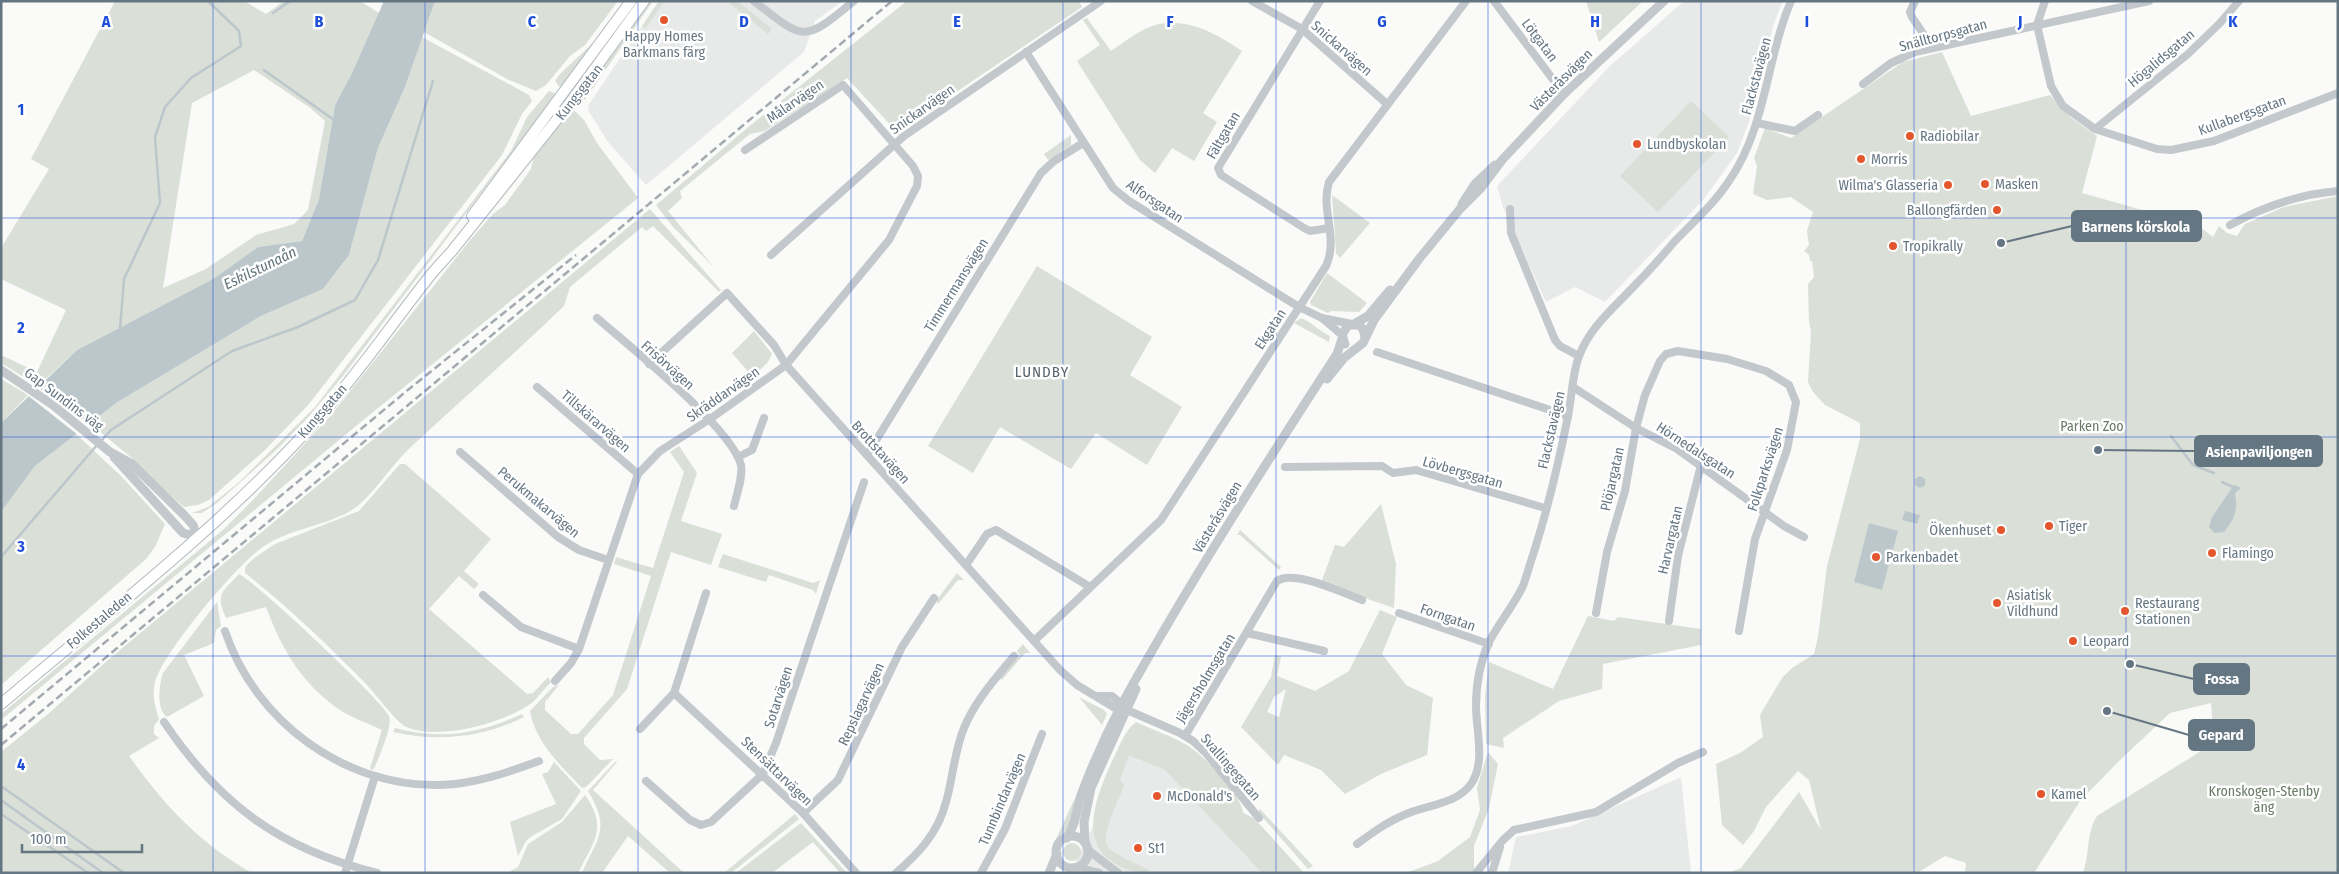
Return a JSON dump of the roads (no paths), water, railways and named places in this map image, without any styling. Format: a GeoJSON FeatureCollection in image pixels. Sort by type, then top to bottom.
{"type":"FeatureCollection","features":[{"type":"Feature","properties":{"kind":"main road","name":"Kungsgatan"},"geometry":{"type":"LineString","coordinates":[[433,272],[448,248],[631,1]]}},
{"type":"Feature","properties":{"kind":"main road","name":"Kungsgatan"},"geometry":{"type":"LineString","coordinates":[[197,537],[270,468],[316,421],[433,272],[458,244],[570,103],[644,1]]}},
{"type":"Feature","properties":{"kind":"main road","name":"Folkestaleden"},"geometry":{"type":"LineString","coordinates":[[1,704],[197,537]]}},
{"type":"Feature","properties":{"kind":"street"},"geometry":{"type":"LineString","coordinates":[[754,1],[795,31],[813,32],[854,1]]}},
{"type":"Feature","properties":{"kind":"street","name":"Snickarvägen"},"geometry":{"type":"LineString","coordinates":[[771,255],[894,144],[1100,1]]}},
{"type":"Feature","properties":{"kind":"street","name":"Snickarvägen"},"geometry":{"type":"LineString","coordinates":[[1252,1],[1302,29],[1387,104]]}},
{"type":"Feature","properties":{"kind":"street","name":"Fältgatan"},"geometry":{"type":"LineString","coordinates":[[1320,1],[1219,164],[1218,172],[1304,228],[1310,231],[1329,228]]}},
{"type":"Feature","properties":{"kind":"street","name":"Ekgatan"},"geometry":{"type":"LineString","coordinates":[[1034,641],[1162,520],[1330,257],[1332,241],[1326,198],[1329,182],[1466,1]]}},
{"type":"Feature","properties":{"kind":"street","name":"Lötgatan"},"geometry":{"type":"LineString","coordinates":[[1494,1],[1564,94]]}},
{"type":"Feature","properties":{"kind":"street","name":"Västeråsvägen"},"geometry":{"type":"LineString","coordinates":[[1353,324],[1368,316],[1419,259],[1460,209],[1481,188],[1502,160],[1564,94],[1664,1]]}},
{"type":"Feature","properties":{"kind":"street","name":"Flackstavägen"},"geometry":{"type":"LineString","coordinates":[[1356,844],[1386,824],[1407,814],[1448,800],[1464,792],[1472,784],[1480,757],[1477,739],[1478,684],[1481,664],[1489,644],[1522,587],[1545,508],[1568,416],[1579,356],[1592,332],[1609,310],[1638,283],[1722,192],[1740,165],[1757,123],[1769,71],[1791,1]]}},
{"type":"Feature","properties":{"kind":"street"},"geometry":{"type":"LineString","coordinates":[[1915,1],[1910,12],[1932,47]]}},
{"type":"Feature","properties":{"kind":"street"},"geometry":{"type":"LineString","coordinates":[[2045,1],[2037,25],[2052,86],[2057,97],[2074,116],[2095,129]]}},
{"type":"Feature","properties":{"kind":"street","name":"Snälltorpsgatan"},"geometry":{"type":"LineString","coordinates":[[1863,84],[1901,57],[1932,47],[2149,1]]}},
{"type":"Feature","properties":{"kind":"street","name":"Högalidsgatan"},"geometry":{"type":"LineString","coordinates":[[2095,129],[2188,54],[2220,23],[2239,1]]}},
{"type":"Feature","properties":{"kind":"street","name":"Alforsgatan"},"geometry":{"type":"LineString","coordinates":[[1026,52],[1107,181],[1122,196],[1299,307],[1322,318],[1353,324]]}},
{"type":"Feature","properties":{"kind":"street","name":"Målarvägen"},"geometry":{"type":"LineString","coordinates":[[746,150],[843,85],[894,144]]}},
{"type":"Feature","properties":{"kind":"street","name":"Kullabergsgatan"},"geometry":{"type":"LineString","coordinates":[[2095,129],[2157,149],[2171,150],[2214,141],[2338,93]]}},
{"type":"Feature","properties":{"kind":"street"},"geometry":{"type":"LineString","coordinates":[[1757,123],[1795,131],[1818,115]]}},
{"type":"Feature","properties":{"kind":"street","name":"Timmermansvägen"},"geometry":{"type":"LineString","coordinates":[[867,456],[1041,173],[1054,161],[1083,143]]}},
{"type":"Feature","properties":{"kind":"street","name":"Skräddarvägen"},"geometry":{"type":"LineString","coordinates":[[555,681],[571,663],[579,649],[638,474],[660,451],[710,419],[786,365],[878,255],[917,186],[918,176],[913,166],[894,144]]}},
{"type":"Feature","properties":{"kind":"street"},"geometry":{"type":"LineString","coordinates":[[2230,225],[2244,217],[2310,194],[2338,191]]}},
{"type":"Feature","properties":{"kind":"street"},"geometry":{"type":"LineString","coordinates":[[1510,209],[1511,233],[1556,340],[1560,346],[1579,356]]}},
{"type":"Feature","properties":{"kind":"street","name":"Västeråsvägen"},"geometry":{"type":"LineString","coordinates":[[1365,337],[1374,320],[1419,259]]}},
{"type":"Feature","properties":{"kind":"street","name":"Brottstavägen"},"geometry":{"type":"LineString","coordinates":[[650,364],[727,293],[774,345],[786,365],[1070,680],[1097,696],[1112,696],[1123,708]]}},
{"type":"Feature","properties":{"kind":"street","name":"Frisörvägen"},"geometry":{"type":"LineString","coordinates":[[597,318],[710,419],[738,457]]}},
{"type":"Feature","properties":{"kind":"street","name":"Alforsgatan"},"geometry":{"type":"LineString","coordinates":[[1322,318],[1342,337]]}},
{"type":"Feature","properties":{"kind":"street"},"geometry":{"type":"LineString","coordinates":[[1353,324],[1363,329],[1365,337],[1362,343],[1355,347],[1346,345],[1342,337],[1346,327],[1353,324]]}},
{"type":"Feature","properties":{"kind":"street","name":"Västeråsvägen"},"geometry":{"type":"LineString","coordinates":[[1067,838],[1073,829],[1080,797],[1100,749],[1153,652],[1244,499],[1337,354],[1342,337]]}},
{"type":"Feature","properties":{"kind":"street","name":"Västeråsvägen"},"geometry":{"type":"LineString","coordinates":[[1309,399],[1355,347]]}},
{"type":"Feature","properties":{"kind":"street","name":"Folkparksvägen"},"geometry":{"type":"LineString","coordinates":[[1666,354],[1678,351],[1727,359],[1766,371],[1789,385],[1796,402],[1790,438],[1754,540],[1739,631]]}},
{"type":"Feature","properties":{"kind":"street"},"geometry":{"type":"LineString","coordinates":[[1377,352],[1568,416]]}},
{"type":"Feature","properties":{"kind":"street","name":"Plöjargatan"},"geometry":{"type":"LineString","coordinates":[[1596,613],[1607,552],[1628,476],[1636,428],[1653,376],[1666,354]]}},
{"type":"Feature","properties":{"kind":"street","name":"Gap Sundins väg"},"geometry":{"type":"LineString","coordinates":[[1,370],[53,405],[106,449],[182,533],[197,537]]}},
{"type":"Feature","properties":{"kind":"street","name":"Tillskärarvägen"},"geometry":{"type":"LineString","coordinates":[[537,387],[638,474]]}},
{"type":"Feature","properties":{"kind":"street","name":"Hörnedalsgatan"},"geometry":{"type":"LineString","coordinates":[[1573,387],[1636,428],[1676,449],[1701,465],[1763,512],[1804,537]]}},
{"type":"Feature","properties":{"kind":"street"},"geometry":{"type":"LineString","coordinates":[[734,506],[741,476],[738,457],[752,450],[764,418]]}},
{"type":"Feature","properties":{"kind":"street","name":"Gap Sundins väg"},"geometry":{"type":"LineString","coordinates":[[106,449],[132,464],[193,525],[197,537]]}},
{"type":"Feature","properties":{"kind":"street","name":"Perukmakarvägen"},"geometry":{"type":"LineString","coordinates":[[460,452],[558,537],[579,550],[608,560]]}},
{"type":"Feature","properties":{"kind":"street","name":"Harvargatan"},"geometry":{"type":"LineString","coordinates":[[1669,621],[1678,556],[1701,465]]}},
{"type":"Feature","properties":{"kind":"street","name":"Lövbergsgatan"},"geometry":{"type":"LineString","coordinates":[[1285,468],[1382,466],[1393,473],[1416,470],[1545,508]]}},
{"type":"Feature","properties":{"kind":"street","name":"Sotarvägen"},"geometry":{"type":"LineString","coordinates":[[646,781],[690,820],[701,826],[711,822],[763,774],[776,743],[864,482]]}},
{"type":"Feature","properties":{"kind":"street"},"geometry":{"type":"LineString","coordinates":[[966,565],[987,534],[996,530],[1090,587]]}},
{"type":"Feature","properties":{"kind":"street","name":"Jägersholmsgatan"},"geometry":{"type":"LineString","coordinates":[[1185,736],[1277,581],[1287,576],[1295,576],[1362,600]]}},
{"type":"Feature","properties":{"kind":"street"},"geometry":{"type":"LineString","coordinates":[[640,729],[674,693],[706,593]]}},
{"type":"Feature","properties":{"kind":"street"},"geometry":{"type":"LineString","coordinates":[[483,595],[521,627],[579,649]]}},
{"type":"Feature","properties":{"kind":"street","name":"Repslagarvägen"},"geometry":{"type":"LineString","coordinates":[[803,814],[838,780],[902,647],[934,598]]}},
{"type":"Feature","properties":{"kind":"street","name":"Forngatan"},"geometry":{"type":"LineString","coordinates":[[1398,613],[1489,644]]}},
{"type":"Feature","properties":{"kind":"street"},"geometry":{"type":"LineString","coordinates":[[225,631],[236,659],[253,688],[288,727],[319,751],[375,776],[425,784],[454,784],[501,775],[539,761]]}},
{"type":"Feature","properties":{"kind":"street","name":"Jägersholmsgatan"},"geometry":{"type":"LineString","coordinates":[[1247,632],[1324,651]]}},
{"type":"Feature","properties":{"kind":"street"},"geometry":{"type":"LineString","coordinates":[[896,873],[920,851],[937,826],[946,802],[964,728],[986,689],[1014,656]]}},
{"type":"Feature","properties":{"kind":"street","name":"Stensättarvägen"},"geometry":{"type":"LineString","coordinates":[[674,693],[763,774],[803,814],[856,873]]}},
{"type":"Feature","properties":{"kind":"street","name":"Västeråsvägen"},"geometry":{"type":"LineString","coordinates":[[1086,847],[1084,822],[1091,788],[1123,708]]}},
{"type":"Feature","properties":{"kind":"street","name":"Svallingegatan"},"geometry":{"type":"LineString","coordinates":[[1123,708],[1185,736],[1205,752],[1258,818]]}},
{"type":"Feature","properties":{"kind":"street"},"geometry":{"type":"LineString","coordinates":[[164,722],[200,771],[237,807],[281,837],[346,869],[377,873]]}},
{"type":"Feature","properties":{"kind":"street","name":"Tunnbindarvägen"},"geometry":{"type":"LineString","coordinates":[[981,873],[1005,829],[1042,734]]}},
{"type":"Feature","properties":{"kind":"street"},"geometry":{"type":"LineString","coordinates":[[1476,873],[1503,840],[1514,830],[1596,812],[1678,763],[1702,752]]}},
{"type":"Feature","properties":{"kind":"street"},"geometry":{"type":"LineString","coordinates":[[346,869],[375,776]]}},
{"type":"Feature","properties":{"kind":"street"},"geometry":{"type":"LineString","coordinates":[[1049,873],[1059,844],[1067,838],[1078,838],[1086,847],[1118,873]]}},
{"type":"Feature","properties":{"kind":"street"},"geometry":{"type":"LineString","coordinates":[[1492,873],[1503,840]]}},
{"type":"Feature","properties":{"kind":"street"},"geometry":{"type":"LineString","coordinates":[[1068,869],[1085,861],[1086,847]]}},
{"type":"Feature","properties":{"kind":"street"},"geometry":{"type":"LineString","coordinates":[[1056,854],[1060,863],[1068,869],[1099,873]]}},
{"type":"Feature","properties":{"kind":"water","name":"Eskilstunaån"},"geometry":{"type":"Polygon","coordinates":[[[384,1],[435,1],[405,87],[378,148],[349,255],[323,289],[261,316],[116,403],[35,466],[1,512],[1,423],[77,350],[213,279],[258,247],[302,241],[319,199],[335,105],[352,73],[384,1]]]}},
{"type":"Feature","properties":{"kind":"water"},"geometry":{"type":"Polygon","coordinates":[[[1918,477],[1922,477],[1925,482],[1924,486],[1918,487],[1915,484],[1915,480],[1918,477]]]}},
{"type":"Feature","properties":{"kind":"water"},"geometry":{"type":"Polygon","coordinates":[[[2234,485],[2241,488],[2235,493],[2236,510],[2231,523],[2224,532],[2214,533],[2209,527],[2212,517],[2234,485]]]}},
{"type":"Feature","properties":{"kind":"water"},"geometry":{"type":"Polygon","coordinates":[[[1905,511],[1920,515],[1917,524],[1902,520],[1905,511]]]}},
{"type":"Feature","properties":{"kind":"water","name":"Parkenbadet"},"geometry":{"type":"Polygon","coordinates":[[[1869,523],[1898,531],[1882,590],[1854,582],[1869,523]]]}},
{"type":"Feature","properties":{"kind":"waterway"},"geometry":{"type":"LineString","coordinates":[[120,329],[124,279],[160,203],[155,137],[165,107],[191,78],[241,46],[239,31],[208,1]]}},
{"type":"Feature","properties":{"kind":"waterway"},"geometry":{"type":"LineString","coordinates":[[273,13],[290,1]]}},
{"type":"Feature","properties":{"kind":"waterway"},"geometry":{"type":"LineString","coordinates":[[264,70],[334,120]]}},
{"type":"Feature","properties":{"kind":"waterway"},"geometry":{"type":"LineString","coordinates":[[101,441],[111,430],[232,351],[298,327],[355,300],[378,260],[433,81]]}},
{"type":"Feature","properties":{"kind":"waterway"},"geometry":{"type":"LineString","coordinates":[[2171,436],[2193,465],[2214,473]]}},
{"type":"Feature","properties":{"kind":"waterway"},"geometry":{"type":"LineString","coordinates":[[1,557],[97,445]]}},
{"type":"Feature","properties":{"kind":"waterway"},"geometry":{"type":"LineString","coordinates":[[2222,482],[2233,487]]}},
{"type":"Feature","properties":{"kind":"waterway"},"geometry":{"type":"LineString","coordinates":[[1,786],[124,873]]}},
{"type":"Feature","properties":{"kind":"waterway"},"geometry":{"type":"LineString","coordinates":[[1,800],[103,873]]}},
{"type":"Feature","properties":{"kind":"waterway"},"geometry":{"type":"LineString","coordinates":[[1,814],[88,873]]}},
{"type":"Feature","properties":{"kind":"railway"},"geometry":{"type":"LineString","coordinates":[[1,745],[892,1]]}},
{"type":"Feature","properties":{"kind":"railway"},"geometry":{"type":"LineString","coordinates":[[1,729],[409,389],[576,255]]}},
{"type":"Feature","properties":{"kind":"place","name":"Happy Homes Barkmans färg"},"geometry":{"type":"Point","coordinates":[664,20]}},
{"type":"Feature","properties":{"kind":"place","name":"Radiobilar"},"geometry":{"type":"Point","coordinates":[1910,136]}},
{"type":"Feature","properties":{"kind":"place","name":"Lundbyskolan"},"geometry":{"type":"Point","coordinates":[1637,144]}},
{"type":"Feature","properties":{"kind":"place","name":"Morris"},"geometry":{"type":"Point","coordinates":[1861,159]}},
{"type":"Feature","properties":{"kind":"place","name":"Masken"},"geometry":{"type":"Point","coordinates":[1985,184]}},
{"type":"Feature","properties":{"kind":"place","name":"Wilma's Glasseria"},"geometry":{"type":"Point","coordinates":[1948,185]}},
{"type":"Feature","properties":{"kind":"place","name":"Ballongfärden"},"geometry":{"type":"Point","coordinates":[1997,210]}},
{"type":"Feature","properties":{"kind":"place","name":"Barnens körskola"},"geometry":{"type":"Point","coordinates":[2001,243]}},
{"type":"Feature","properties":{"kind":"place","name":"Tropikrally"},"geometry":{"type":"Point","coordinates":[1893,246]}},
{"type":"Feature","properties":{"kind":"place","name":"Asienpaviljongen"},"geometry":{"type":"Point","coordinates":[2098,450]}},
{"type":"Feature","properties":{"kind":"place","name":"Tiger"},"geometry":{"type":"Point","coordinates":[2049,526]}},
{"type":"Feature","properties":{"kind":"place","name":"Ökenhuset"},"geometry":{"type":"Point","coordinates":[2001,530]}},
{"type":"Feature","properties":{"kind":"place","name":"Flamingo"},"geometry":{"type":"Point","coordinates":[2212,553]}},
{"type":"Feature","properties":{"kind":"place","name":"Parkenbadet"},"geometry":{"type":"Point","coordinates":[1876,557]}},
{"type":"Feature","properties":{"kind":"place","name":"Asiatisk Vildhund"},"geometry":{"type":"Point","coordinates":[1997,603]}},
{"type":"Feature","properties":{"kind":"place","name":"Restaurang Stationen"},"geometry":{"type":"Point","coordinates":[2125,611]}},
{"type":"Feature","properties":{"kind":"place","name":"Leopard"},"geometry":{"type":"Point","coordinates":[2073,641]}},
{"type":"Feature","properties":{"kind":"place","name":"Fossa"},"geometry":{"type":"Point","coordinates":[2130,664]}},
{"type":"Feature","properties":{"kind":"place","name":"Gepard"},"geometry":{"type":"Point","coordinates":[2107,711]}},
{"type":"Feature","properties":{"kind":"place","name":"Kamel"},"geometry":{"type":"Point","coordinates":[2041,794]}},
{"type":"Feature","properties":{"kind":"place","name":"McDonald's"},"geometry":{"type":"Point","coordinates":[1157,796]}},
{"type":"Feature","properties":{"kind":"place","name":"St1"},"geometry":{"type":"Point","coordinates":[1138,848]}},
{"type":"Feature","properties":{"kind":"district","name":"LUNDBY"},"geometry":{"type":"Point","coordinates":[1042,372]}},
{"type":"Feature","properties":{"kind":"park label","name":"Parken Zoo"},"geometry":{"type":"Point","coordinates":[2092,426]}},
{"type":"Feature","properties":{"kind":"park label","name":"Kronskogen-Stenby äng"},"geometry":{"type":"Point","coordinates":[2264,800]}}]}
